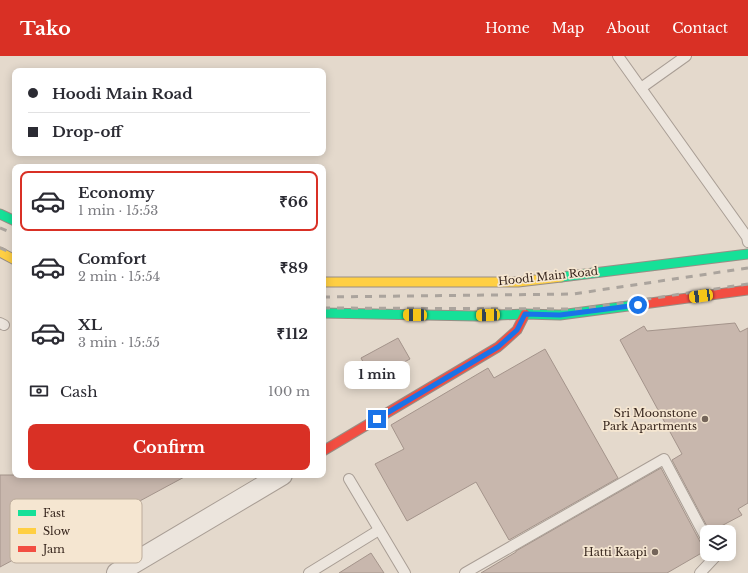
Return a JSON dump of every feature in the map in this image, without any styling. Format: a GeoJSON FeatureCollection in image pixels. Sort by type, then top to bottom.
{"type":"FeatureCollection","features":[{"type":"Feature","properties":{"kind":"main road"},"geometry":{"type":"LineString","coordinates":[[0,214],[12,220]]}},
{"type":"Feature","properties":{"kind":"main road"},"geometry":{"type":"LineString","coordinates":[[0,252],[12,258]]}},
{"type":"Feature","properties":{"kind":"main road","name":"Hoodi Main Road"},"geometry":{"type":"LineString","coordinates":[[326,282],[518,282],[748,254]]}},
{"type":"Feature","properties":{"kind":"main road"},"geometry":{"type":"LineString","coordinates":[[326,313],[476,316],[525,314],[560,315],[748,290]]}},
{"type":"Feature","properties":{"kind":"main road"},"geometry":{"type":"LineString","coordinates":[[326,449],[498,347],[517,330],[525,314]]}},
{"type":"Feature","properties":{"kind":"street"},"geometry":{"type":"LineString","coordinates":[[142,562],[277,478]]}},
{"type":"Feature","properties":{"kind":"street"},"geometry":{"type":"LineString","coordinates":[[117,573],[141,563]]}},
{"type":"Feature","properties":{"kind":"lane"},"geometry":{"type":"LineString","coordinates":[[618,56],[747,237],[748,242]]}},
{"type":"Feature","properties":{"kind":"lane"},"geometry":{"type":"LineString","coordinates":[[641,88],[686,56]]}},
{"type":"Feature","properties":{"kind":"lane"},"geometry":{"type":"LineString","coordinates":[[465,573],[664,459],[700,527]]}},
{"type":"Feature","properties":{"kind":"lane"},"geometry":{"type":"LineString","coordinates":[[349,479],[405,573]]}},
{"type":"Feature","properties":{"kind":"lane"},"geometry":{"type":"LineString","coordinates":[[309,573],[379,530]]}},
{"type":"Feature","properties":{"kind":"lane"},"geometry":{"type":"LineString","coordinates":[[700,573],[711,561]]}},
{"type":"Feature","properties":{"kind":"building","name":"Sri Moonstone Park Apartments"},"geometry":{"type":"Polygon","coordinates":[[[735,323],[740,332],[748,328],[748,503],[738,509],[742,515],[723,525],[706,525],[672,460],[682,454],[620,340],[644,326],[647,331],[735,323]]]}},
{"type":"Feature","properties":{"kind":"building"},"geometry":{"type":"Polygon","coordinates":[[[398,338],[410,359],[372,379],[361,358],[398,338]]]}},
{"type":"Feature","properties":{"kind":"building"},"geometry":{"type":"Polygon","coordinates":[[[545,349],[618,478],[509,540],[476,482],[407,521],[375,464],[404,449],[391,425],[488,368],[494,378],[545,349]]]}},
{"type":"Feature","properties":{"kind":"building"},"geometry":{"type":"Polygon","coordinates":[[[661,468],[700,542],[700,554],[667,573],[481,573],[516,551],[661,468]]]}},
{"type":"Feature","properties":{"kind":"building"},"geometry":{"type":"Polygon","coordinates":[[[0,475],[12,475],[12,478],[182,478],[142,500],[10,499],[10,562],[0,567],[0,475]]]}},
{"type":"Feature","properties":{"kind":"building"},"geometry":{"type":"Polygon","coordinates":[[[371,553],[384,573],[339,573],[371,553]]]}},
{"type":"Feature","properties":{"kind":"railway"},"geometry":{"type":"LineString","coordinates":[[0,228],[12,233]]}},
{"type":"Feature","properties":{"kind":"railway"},"geometry":{"type":"LineString","coordinates":[[0,248],[12,253]]}},
{"type":"Feature","properties":{"kind":"railway"},"geometry":{"type":"LineString","coordinates":[[326,297],[573,294],[748,268]]}},
{"type":"Feature","properties":{"kind":"railway"},"geometry":{"type":"LineString","coordinates":[[326,308],[581,309],[748,284]]}},
{"type":"Feature","properties":{"kind":"traffic: fast"},"geometry":{"type":"LineString","coordinates":[[0,214],[12,220]]}},
{"type":"Feature","properties":{"kind":"traffic: fast"},"geometry":{"type":"LineString","coordinates":[[561,277],[748,254]]}},
{"type":"Feature","properties":{"kind":"traffic: fast"},"geometry":{"type":"LineString","coordinates":[[326,313],[476,316],[525,314],[560,315],[643,304]]}},
{"type":"Feature","properties":{"kind":"traffic: slow"},"geometry":{"type":"LineString","coordinates":[[0,252],[12,258]]}},
{"type":"Feature","properties":{"kind":"traffic: slow"},"geometry":{"type":"LineString","coordinates":[[326,282],[518,282],[561,277]]}},
{"type":"Feature","properties":{"kind":"traffic: jam"},"geometry":{"type":"LineString","coordinates":[[643,304],[748,290]]}},
{"type":"Feature","properties":{"kind":"traffic: jam"},"geometry":{"type":"LineString","coordinates":[[326,449],[498,347],[517,330],[525,314]]}},
{"type":"Feature","properties":{"kind":"place","name":"Sri Moonstone Park Apartments"},"geometry":{"type":"Point","coordinates":[705,419]}},
{"type":"Feature","properties":{"kind":"place","name":"Hatti Kaapi"},"geometry":{"type":"Point","coordinates":[655,552]}},
{"type":"Feature","properties":{"kind":"route"},"geometry":{"type":"LineString","coordinates":[[377,419],[498,347],[517,330],[525,314],[560,315],[638,305]]}}]}
